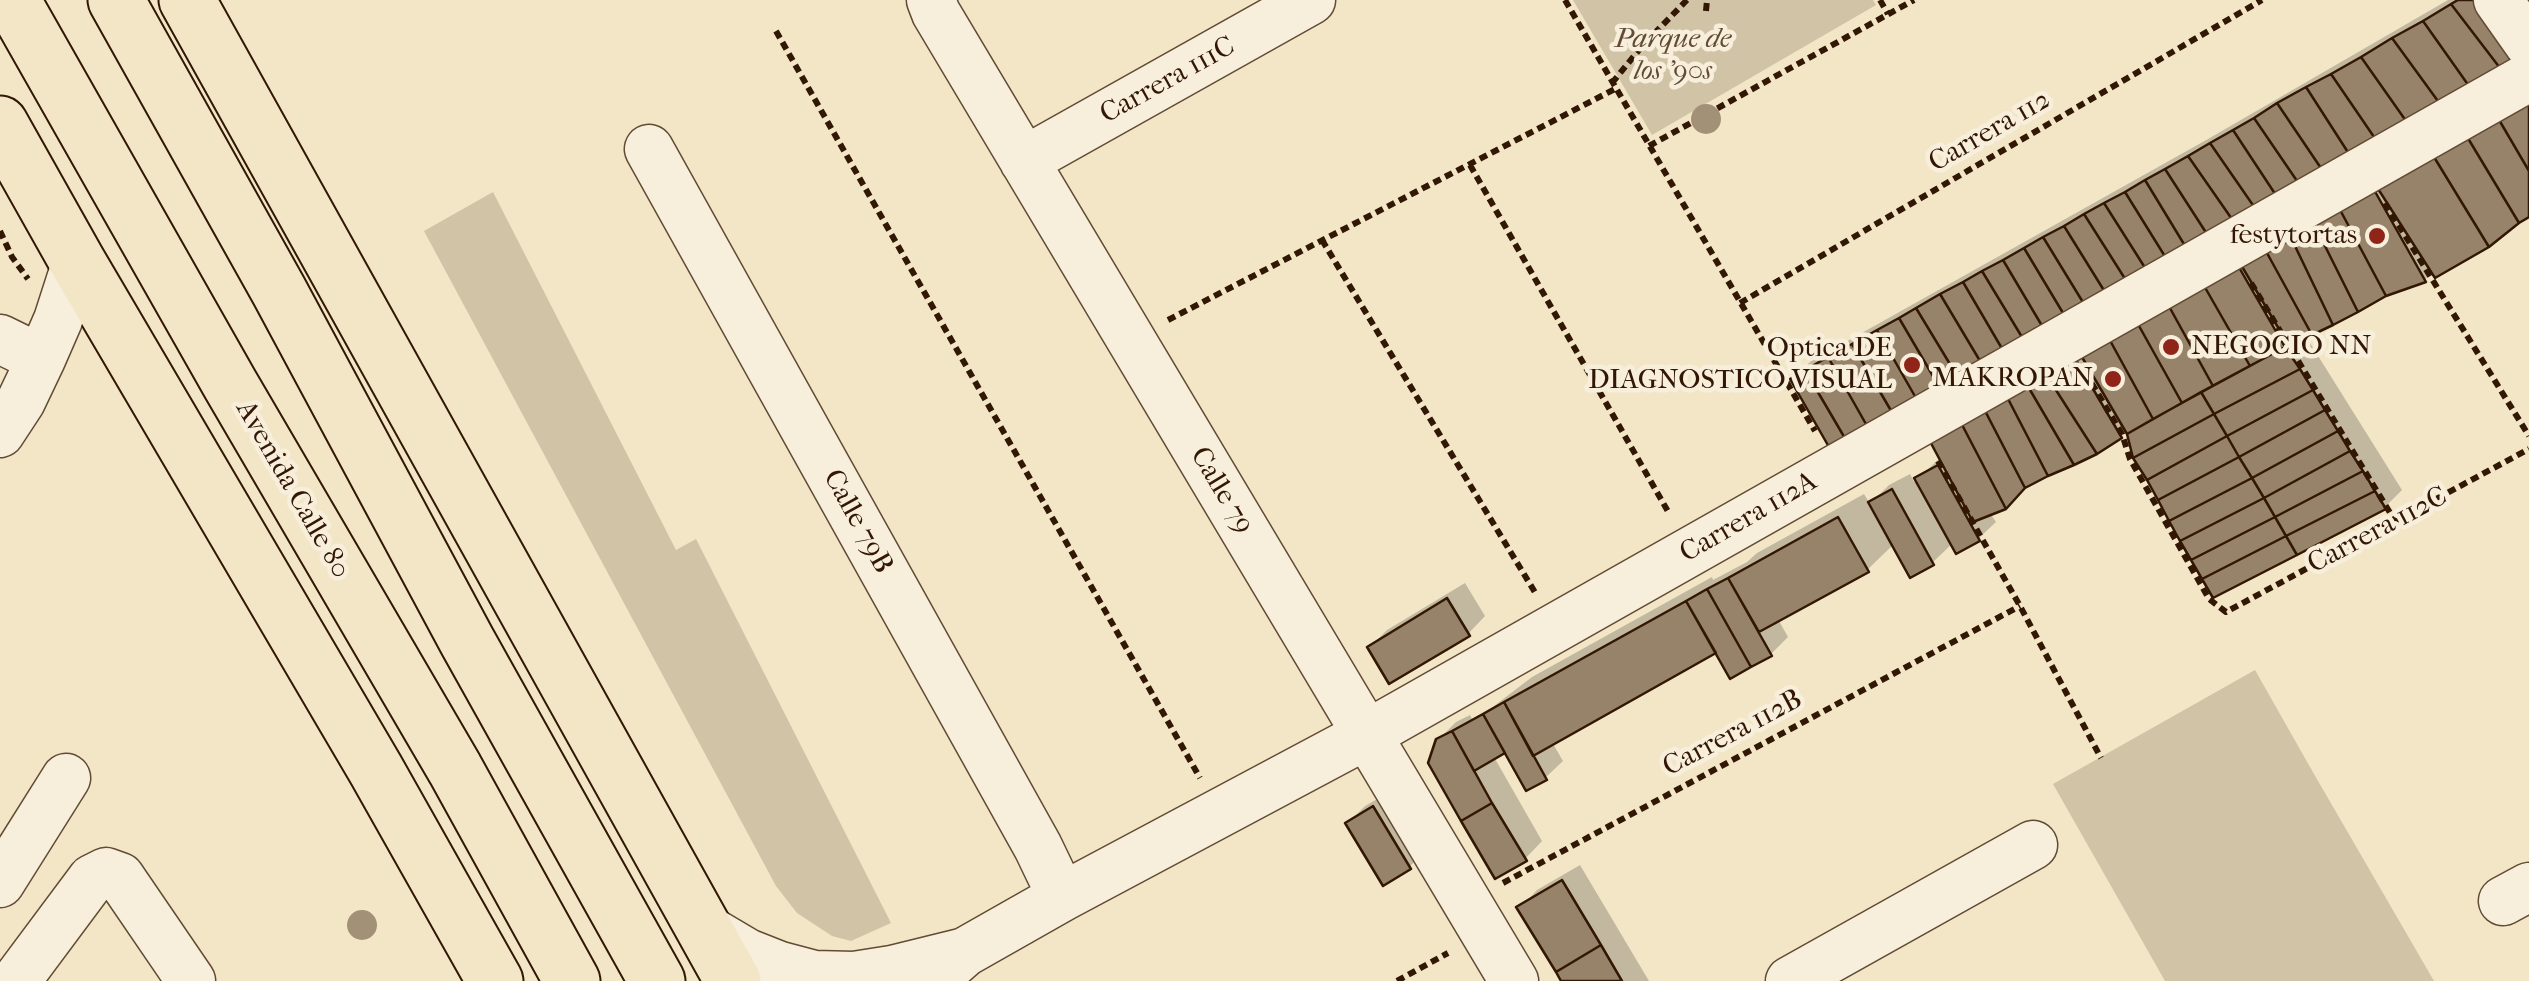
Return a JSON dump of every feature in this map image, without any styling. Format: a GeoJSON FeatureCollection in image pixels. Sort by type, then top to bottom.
{"type":"FeatureCollection","features":[{"type":"Feature","properties":{"kind":"highway","name":"Avenida Calle 80"},"geometry":{"type":"LineString","coordinates":[[12,0],[230,384],[456,769],[572,981]]}},
{"type":"Feature","properties":{"kind":"highway"},"geometry":{"type":"LineString","coordinates":[[116,0],[658,981]]}},
{"type":"Feature","properties":{"kind":"highway"},"geometry":{"type":"LineString","coordinates":[[187,0],[733,981]]}},
{"type":"Feature","properties":{"kind":"highway"},"geometry":{"type":"LineString","coordinates":[[0,124],[495,981]]}},
{"type":"Feature","properties":{"kind":"street","name":"Calle 79"},"geometry":{"type":"LineString","coordinates":[[931,0],[1514,981]]}},
{"type":"Feature","properties":{"kind":"street","name":"Carrera 111C"},"geometry":{"type":"LineString","coordinates":[[1024,161],[1312,0]]}},
{"type":"Feature","properties":{"kind":"street"},"geometry":{"type":"LineString","coordinates":[[2498,0],[2529,44]]}},
{"type":"Feature","properties":{"kind":"street","name":"Carrera 112A"},"geometry":{"type":"LineString","coordinates":[[703,927],[747,953],[814,976],[949,967],[1062,896],[1366,735],[2529,77]]}},
{"type":"Feature","properties":{"kind":"street","name":"Calle 79B"},"geometry":{"type":"LineString","coordinates":[[648,150],[1062,896]]}},
{"type":"Feature","properties":{"kind":"street"},"geometry":{"type":"LineString","coordinates":[[0,433],[21,401],[21,349],[58,320],[77,261]]}},
{"type":"Feature","properties":{"kind":"street"},"geometry":{"type":"LineString","coordinates":[[0,882],[66,778]]}},
{"type":"Feature","properties":{"kind":"street"},"geometry":{"type":"LineString","coordinates":[[1790,981],[2033,845]]}},
{"type":"Feature","properties":{"kind":"street"},"geometry":{"type":"LineString","coordinates":[[16,981],[92,879],[106,872],[120,877],[192,981]]}},
{"type":"Feature","properties":{"kind":"path"},"geometry":{"type":"LineString","coordinates":[[1565,0],[1837,468]]}},
{"type":"Feature","properties":{"kind":"path"},"geometry":{"type":"LineString","coordinates":[[1131,339],[1614,86],[1643,45],[1687,0]]}},
{"type":"Feature","properties":{"kind":"path"},"geometry":{"type":"LineString","coordinates":[[1706,11],[1707,0]]}},
{"type":"Feature","properties":{"kind":"path"},"geometry":{"type":"LineString","coordinates":[[1880,0],[1888,14]]}},
{"type":"Feature","properties":{"kind":"path"},"geometry":{"type":"LineString","coordinates":[[1649,146],[1914,0]]}},
{"type":"Feature","properties":{"kind":"path","name":"Carrera 112"},"geometry":{"type":"LineString","coordinates":[[1740,303],[2262,0]]}},
{"type":"Feature","properties":{"kind":"path"},"geometry":{"type":"LineString","coordinates":[[776,32],[1220,814]]}},
{"type":"Feature","properties":{"kind":"path"},"geometry":{"type":"LineString","coordinates":[[1470,164],[1690,552]]}},
{"type":"Feature","properties":{"kind":"path"},"geometry":{"type":"LineString","coordinates":[[2364,170],[2529,436]]}},
{"type":"Feature","properties":{"kind":"path"},"geometry":{"type":"LineString","coordinates":[[0,231],[12,257]]}},
{"type":"Feature","properties":{"kind":"path"},"geometry":{"type":"LineString","coordinates":[[1322,240],[1556,628]]}},
{"type":"Feature","properties":{"kind":"path"},"geometry":{"type":"LineString","coordinates":[[2229,246],[2395,521]]}},
{"type":"Feature","properties":{"kind":"path","name":"Carrera 112C"},"geometry":{"type":"LineString","coordinates":[[2065,339],[2122,434],[2130,459],[2210,599],[2226,612],[2529,450]]}},
{"type":"Feature","properties":{"kind":"path"},"geometry":{"type":"LineString","coordinates":[[1916,423],[2020,606],[2100,758]]}},
{"type":"Feature","properties":{"kind":"path","name":"Carrera 112B"},"geometry":{"type":"LineString","coordinates":[[1397,981],[1476,918],[2020,606]]}},
{"type":"Feature","properties":{"kind":"green space","name":"Parque de los '90s"},"geometry":{"type":"Polygon","coordinates":[[[1573,0],[1873,0],[1876,5],[1652,135],[1573,0]]]}},
{"type":"Feature","properties":{"kind":"green space"},"geometry":{"type":"Polygon","coordinates":[[[493,192],[676,550],[696,539],[891,923],[851,941],[832,936],[797,913],[776,886],[424,231],[493,192]]]}},
{"type":"Feature","properties":{"kind":"green space"},"geometry":{"type":"Polygon","coordinates":[[[2255,670],[2434,981],[2165,981],[2053,784],[2255,670]]]}},
{"type":"Feature","properties":{"kind":"building"},"geometry":{"type":"Polygon","coordinates":[[[2458,0],[2491,0],[2529,50],[2513,85],[2451,4],[2458,0]]]}},
{"type":"Feature","properties":{"kind":"building"},"geometry":{"type":"Polygon","coordinates":[[[2451,4],[2513,85],[2481,103],[2423,21],[2451,4]]]}},
{"type":"Feature","properties":{"kind":"building"},"geometry":{"type":"Polygon","coordinates":[[[2423,21],[2481,103],[2451,119],[2392,38],[2423,21]]]}},
{"type":"Feature","properties":{"kind":"building"},"geometry":{"type":"Polygon","coordinates":[[[2392,38],[2451,119],[2418,138],[2361,57],[2392,38]]]}},
{"type":"Feature","properties":{"kind":"building"},"geometry":{"type":"Polygon","coordinates":[[[2361,57],[2418,138],[2387,156],[2331,74],[2361,57]]]}},
{"type":"Feature","properties":{"kind":"building"},"geometry":{"type":"Polygon","coordinates":[[[2331,74],[2387,156],[2360,171],[2306,87],[2331,74]]]}},
{"type":"Feature","properties":{"kind":"building"},"geometry":{"type":"Polygon","coordinates":[[[2529,78],[2529,171],[2488,101],[2529,78]]]}},
{"type":"Feature","properties":{"kind":"building"},"geometry":{"type":"Polygon","coordinates":[[[2306,87],[2360,171],[2333,186],[2277,103],[2306,87]]]}},
{"type":"Feature","properties":{"kind":"building"},"geometry":{"type":"Polygon","coordinates":[[[2488,101],[2529,171],[2529,217],[2519,223],[2457,120],[2488,101]]]}},
{"type":"Feature","properties":{"kind":"building"},"geometry":{"type":"Polygon","coordinates":[[[2277,103],[2333,186],[2310,200],[2254,118],[2277,103]]]}},
{"type":"Feature","properties":{"kind":"building"},"geometry":{"type":"Polygon","coordinates":[[[2254,118],[2310,200],[2287,212],[2233,130],[2254,118]]]}},
{"type":"Feature","properties":{"kind":"building"},"geometry":{"type":"Polygon","coordinates":[[[2457,120],[2519,223],[2489,247],[2423,139],[2457,120]]]}},
{"type":"Feature","properties":{"kind":"building"},"geometry":{"type":"Polygon","coordinates":[[[2233,130],[2287,212],[2266,224],[2210,143],[2233,130]]]}},
{"type":"Feature","properties":{"kind":"building"},"geometry":{"type":"Polygon","coordinates":[[[2423,139],[2489,247],[2435,278],[2366,170],[2423,139]]]}},
{"type":"Feature","properties":{"kind":"building"},"geometry":{"type":"Polygon","coordinates":[[[2210,143],[2266,224],[2243,235],[2188,156],[2210,143]]]}},
{"type":"Feature","properties":{"kind":"building"},"geometry":{"type":"Polygon","coordinates":[[[2188,156],[2243,235],[2216,248],[2165,169],[2188,156]]]}},
{"type":"Feature","properties":{"kind":"building"},"geometry":{"type":"Polygon","coordinates":[[[2165,169],[2216,248],[2193,259],[2145,180],[2165,169]]]}},
{"type":"Feature","properties":{"kind":"building","name":"festytortas"},"geometry":{"type":"Polygon","coordinates":[[[2364,172],[2426,282],[2386,296],[2330,191],[2364,172]]]}},
{"type":"Feature","properties":{"kind":"building"},"geometry":{"type":"Polygon","coordinates":[[[2145,180],[2193,259],[2174,271],[2125,192],[2145,180]]]}},
{"type":"Feature","properties":{"kind":"building"},"geometry":{"type":"Polygon","coordinates":[[[2330,191],[2386,296],[2358,312],[2305,206],[2330,191]]]}},
{"type":"Feature","properties":{"kind":"building"},"geometry":{"type":"Polygon","coordinates":[[[2125,192],[2174,271],[2154,282],[2104,203],[2125,192]]]}},
{"type":"Feature","properties":{"kind":"building"},"geometry":{"type":"Polygon","coordinates":[[[2104,203],[2154,282],[2134,293],[2084,214],[2104,203]]]}},
{"type":"Feature","properties":{"kind":"building"},"geometry":{"type":"Polygon","coordinates":[[[2305,206],[2358,312],[2333,325],[2282,219],[2305,206]]]}},
{"type":"Feature","properties":{"kind":"building"},"geometry":{"type":"Polygon","coordinates":[[[2084,214],[2134,293],[2113,305],[2064,226],[2084,214]]]}},
{"type":"Feature","properties":{"kind":"building"},"geometry":{"type":"Polygon","coordinates":[[[2282,219],[2333,325],[2312,335],[2256,233],[2282,219]]]}},
{"type":"Feature","properties":{"kind":"building"},"geometry":{"type":"Polygon","coordinates":[[[2064,226],[2113,305],[2092,317],[2043,237],[2064,226]]]}},
{"type":"Feature","properties":{"kind":"building"},"geometry":{"type":"Polygon","coordinates":[[[2256,233],[2312,335],[2289,346],[2231,248],[2256,233]]]}},
{"type":"Feature","properties":{"kind":"building"},"geometry":{"type":"Polygon","coordinates":[[[2043,237],[2092,317],[2072,328],[2024,248],[2043,237]]]}},
{"type":"Feature","properties":{"kind":"building"},"geometry":{"type":"Polygon","coordinates":[[[2024,248],[2072,328],[2051,341],[2003,260],[2024,248]]]}},
{"type":"Feature","properties":{"kind":"building"},"geometry":{"type":"Polygon","coordinates":[[[2229,250],[2285,347],[2250,366],[2195,270],[2229,250]]]}},
{"type":"Feature","properties":{"kind":"building"},"geometry":{"type":"Polygon","coordinates":[[[2003,260],[2051,341],[2031,352],[1982,271],[2003,260]]]}},
{"type":"Feature","properties":{"kind":"building"},"geometry":{"type":"Polygon","coordinates":[[[2195,270],[2250,366],[2213,386],[2160,290],[2195,270]]]}},
{"type":"Feature","properties":{"kind":"building"},"geometry":{"type":"Polygon","coordinates":[[[1982,271],[2031,352],[2011,364],[1963,282],[1982,271]]]}},
{"type":"Feature","properties":{"kind":"building"},"geometry":{"type":"Polygon","coordinates":[[[1963,282],[2011,364],[1989,376],[1940,294],[1963,282]]]}},
{"type":"Feature","properties":{"kind":"building","name":"NEGOCIO NN"},"geometry":{"type":"Polygon","coordinates":[[[2160,290],[2213,386],[2182,403],[2129,308],[2160,290]]]}},
{"type":"Feature","properties":{"kind":"building"},"geometry":{"type":"Polygon","coordinates":[[[1940,294],[1989,376],[1965,389],[1916,308],[1940,294]]]}},
{"type":"Feature","properties":{"kind":"building"},"geometry":{"type":"Polygon","coordinates":[[[1916,308],[1965,389],[1947,400],[1899,318],[1916,308]]]}},
{"type":"Feature","properties":{"kind":"building"},"geometry":{"type":"Polygon","coordinates":[[[2129,308],[2182,403],[2153,419],[2101,324],[2129,308]]]}},
{"type":"Feature","properties":{"kind":"building","name":"Optica DE DIAGNOSTICO VISUAL"},"geometry":{"type":"Polygon","coordinates":[[[1899,318],[1947,400],[1924,412],[1877,330],[1899,318]]]}},
{"type":"Feature","properties":{"kind":"building","name":"MAKROPAN"},"geometry":{"type":"Polygon","coordinates":[[[2101,324],[2153,419],[2127,434],[2072,340],[2101,324]]]}},
{"type":"Feature","properties":{"kind":"building"},"geometry":{"type":"Polygon","coordinates":[[[1877,330],[1924,412],[1900,426],[1852,344],[1877,330]]]}},
{"type":"Feature","properties":{"kind":"building"},"geometry":{"type":"Polygon","coordinates":[[[1852,344],[1900,426],[1875,440],[1828,357],[1852,344]]]}},
{"type":"Feature","properties":{"kind":"building"},"geometry":{"type":"Polygon","coordinates":[[[2285,347],[2300,369],[2214,414],[2201,392],[2285,347]]]}},
{"type":"Feature","properties":{"kind":"building"},"geometry":{"type":"Polygon","coordinates":[[[2073,355],[2122,438],[2097,454],[2045,373],[2073,355]]]}},
{"type":"Feature","properties":{"kind":"building"},"geometry":{"type":"Polygon","coordinates":[[[1828,357],[1875,440],[1853,452],[1805,370],[1828,357]]]}},
{"type":"Feature","properties":{"kind":"building"},"geometry":{"type":"Polygon","coordinates":[[[2300,369],[2313,390],[2227,436],[2214,414],[2300,369]]]}},
{"type":"Feature","properties":{"kind":"building"},"geometry":{"type":"Polygon","coordinates":[[[1805,370],[1853,452],[1837,461],[1790,379],[1805,370]]]}},
{"type":"Feature","properties":{"kind":"building"},"geometry":{"type":"Polygon","coordinates":[[[2045,373],[2097,454],[2074,465],[2026,383],[2045,373]]]}},
{"type":"Feature","properties":{"kind":"building"},"geometry":{"type":"Polygon","coordinates":[[[2026,383],[2074,465],[2048,476],[2005,393],[2026,383]]]}},
{"type":"Feature","properties":{"kind":"building"},"geometry":{"type":"Polygon","coordinates":[[[2313,390],[2325,410],[2239,457],[2227,436],[2313,390]]]}},
{"type":"Feature","properties":{"kind":"building"},"geometry":{"type":"Polygon","coordinates":[[[2201,392],[2214,414],[2133,458],[2127,434],[2201,392]]]}},
{"type":"Feature","properties":{"kind":"building"},"geometry":{"type":"Polygon","coordinates":[[[2005,393],[2048,476],[2025,488],[1982,405],[2005,393]]]}},
{"type":"Feature","properties":{"kind":"building"},"geometry":{"type":"Polygon","coordinates":[[[1982,405],[2025,488],[2006,509],[1958,417],[1982,405]]]}},
{"type":"Feature","properties":{"kind":"building"},"geometry":{"type":"Polygon","coordinates":[[[2325,410],[2338,431],[2252,478],[2239,457],[2325,410]]]}},
{"type":"Feature","properties":{"kind":"building"},"geometry":{"type":"Polygon","coordinates":[[[2214,414],[2227,436],[2147,480],[2133,458],[2214,414]]]}},
{"type":"Feature","properties":{"kind":"building"},"geometry":{"type":"Polygon","coordinates":[[[1958,417],[2006,509],[1973,522],[1925,432],[1958,417]]]}},
{"type":"Feature","properties":{"kind":"building"},"geometry":{"type":"Polygon","coordinates":[[[2338,431],[2350,451],[2264,498],[2252,478],[2338,431]]]}},
{"type":"Feature","properties":{"kind":"building"},"geometry":{"type":"Polygon","coordinates":[[[2227,436],[2239,457],[2158,500],[2147,480],[2227,436]]]}},
{"type":"Feature","properties":{"kind":"building"},"geometry":{"type":"Polygon","coordinates":[[[2350,451],[2363,471],[2275,517],[2264,498],[2350,451]]]}},
{"type":"Feature","properties":{"kind":"building"},"geometry":{"type":"Polygon","coordinates":[[[2239,457],[2252,478],[2169,521],[2158,500],[2239,457]]]}},
{"type":"Feature","properties":{"kind":"building"},"geometry":{"type":"Polygon","coordinates":[[[1938,465],[1980,541],[1956,554],[1914,478],[1938,465]]]}},
{"type":"Feature","properties":{"kind":"building"},"geometry":{"type":"Polygon","coordinates":[[[2363,471],[2375,491],[2286,536],[2275,517],[2363,471]]]}},
{"type":"Feature","properties":{"kind":"building"},"geometry":{"type":"Polygon","coordinates":[[[2252,478],[2264,498],[2180,541],[2169,521],[2252,478]]]}},
{"type":"Feature","properties":{"kind":"building"},"geometry":{"type":"Polygon","coordinates":[[[1892,489],[1934,565],[1910,578],[1868,502],[1892,489]]]}},
{"type":"Feature","properties":{"kind":"building"},"geometry":{"type":"Polygon","coordinates":[[[2375,491],[2386,509],[2297,555],[2286,536],[2375,491]]]}},
{"type":"Feature","properties":{"kind":"building"},"geometry":{"type":"Polygon","coordinates":[[[2264,498],[2275,517],[2191,560],[2180,541],[2264,498]]]}},
{"type":"Feature","properties":{"kind":"building"},"geometry":{"type":"Polygon","coordinates":[[[1838,517],[1869,572],[1759,632],[1728,578],[1838,517]]]}},
{"type":"Feature","properties":{"kind":"building"},"geometry":{"type":"Polygon","coordinates":[[[2275,517],[2286,536],[2202,579],[2191,560],[2275,517]]]}},
{"type":"Feature","properties":{"kind":"building"},"geometry":{"type":"Polygon","coordinates":[[[2286,536],[2297,555],[2213,598],[2202,579],[2286,536]]]}},
{"type":"Feature","properties":{"kind":"building"},"geometry":{"type":"Polygon","coordinates":[[[1728,578],[1772,656],[1751,667],[1707,589],[1728,578]]]}},
{"type":"Feature","properties":{"kind":"building"},"geometry":{"type":"Polygon","coordinates":[[[1707,589],[1751,667],[1730,679],[1686,601],[1707,589]]]}},
{"type":"Feature","properties":{"kind":"building"},"geometry":{"type":"Polygon","coordinates":[[[1447,598],[1470,636],[1389,684],[1367,647],[1447,598]]]}},
{"type":"Feature","properties":{"kind":"building"},"geometry":{"type":"Polygon","coordinates":[[[1686,601],[1716,653],[1533,756],[1504,702],[1686,601]]]}},
{"type":"Feature","properties":{"kind":"building"},"geometry":{"type":"Polygon","coordinates":[[[1504,702],[1547,780],[1526,791],[1483,714],[1504,702]]]}},
{"type":"Feature","properties":{"kind":"building"},"geometry":{"type":"Polygon","coordinates":[[[1483,714],[1505,753],[1474,771],[1452,731],[1483,714]]]}},
{"type":"Feature","properties":{"kind":"building"},"geometry":{"type":"Polygon","coordinates":[[[1452,731],[1492,803],[1461,821],[1428,763],[1436,739],[1452,731]]]}},
{"type":"Feature","properties":{"kind":"building"},"geometry":{"type":"Polygon","coordinates":[[[1492,803],[1527,861],[1495,879],[1461,821],[1492,803]]]}},
{"type":"Feature","properties":{"kind":"building"},"geometry":{"type":"Polygon","coordinates":[[[1373,806],[1411,869],[1383,886],[1345,823],[1373,806]]]}},
{"type":"Feature","properties":{"kind":"building"},"geometry":{"type":"Polygon","coordinates":[[[1562,880],[1601,945],[1556,972],[1516,907],[1562,880]]]}},
{"type":"Feature","properties":{"kind":"building"},"geometry":{"type":"Polygon","coordinates":[[[1601,945],[1622,981],[1561,981],[1556,972],[1601,945]]]}},
{"type":"Feature","properties":{"kind":"place","name":"festytortas"},"geometry":{"type":"Point","coordinates":[2377,236]}},
{"type":"Feature","properties":{"kind":"place","name":"NEGOCIO NN"},"geometry":{"type":"Point","coordinates":[2171,347]}},
{"type":"Feature","properties":{"kind":"place","name":"Optica DE DIAGNOSTICO VISUAL"},"geometry":{"type":"Point","coordinates":[1912,365]}},
{"type":"Feature","properties":{"kind":"place","name":"MAKROPAN"},"geometry":{"type":"Point","coordinates":[2113,379]}}]}
